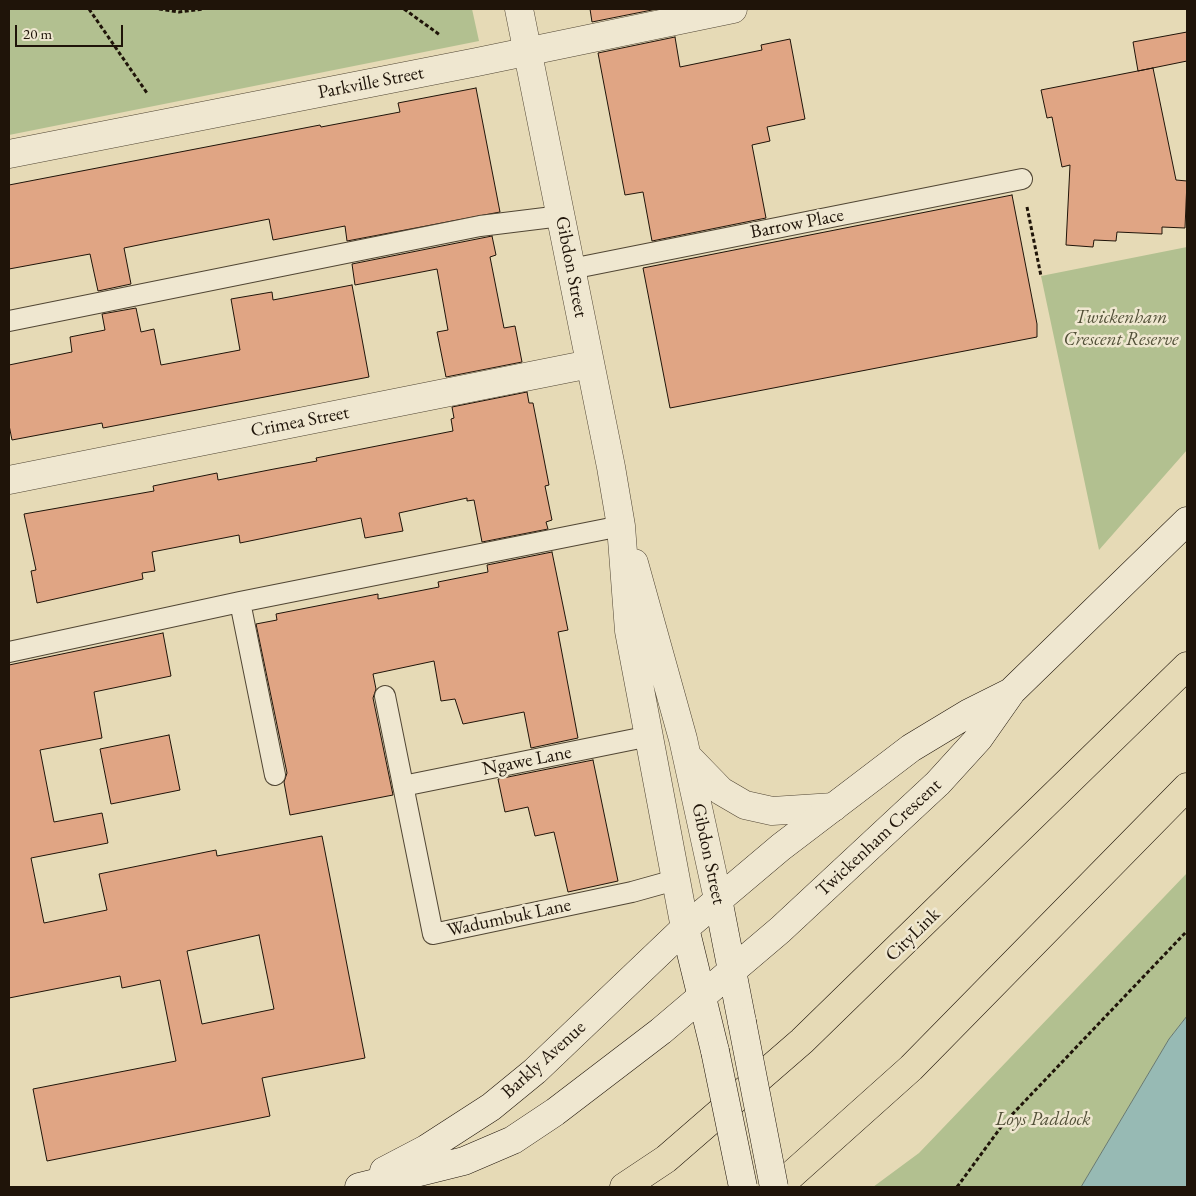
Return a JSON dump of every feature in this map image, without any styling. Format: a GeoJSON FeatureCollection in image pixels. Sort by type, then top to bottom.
{"type":"FeatureCollection","features":[{"type":"Feature","properties":{"kind":"highway","name":"CityLink"},"geometry":{"type":"LineString","coordinates":[[624,1187],[666,1159],[802,1041],[1187,666]]}},
{"type":"Feature","properties":{"kind":"highway"},"geometry":{"type":"LineString","coordinates":[[778,1187],[911,1068],[1187,788]]}},
{"type":"Feature","properties":{"kind":"highway"},"geometry":{"type":"LineString","coordinates":[[635,1187],[666,1159]]}},
{"type":"Feature","properties":{"kind":"street","name":"Gibdon Street"},"geometry":{"type":"LineString","coordinates":[[519,9],[572,268],[621,526],[629,630],[675,880],[701,998],[716,1051],[743,1187]]}},
{"type":"Feature","properties":{"kind":"street","name":"Parkville Street"},"geometry":{"type":"LineString","coordinates":[[9,154],[527,52],[733,9]]}},
{"type":"Feature","properties":{"kind":"street","name":"Crimea Street"},"geometry":{"type":"LineString","coordinates":[[9,480],[590,364]]}},
{"type":"Feature","properties":{"kind":"street","name":"Twickenham Crescent"},"geometry":{"type":"LineString","coordinates":[[732,971],[780,930],[938,783],[979,738],[1012,691],[1187,521]]}},
{"type":"Feature","properties":{"kind":"street","name":"Gibdon Street"},"geometry":{"type":"LineString","coordinates":[[621,526],[642,588],[687,756],[718,899],[774,1187]]}},
{"type":"Feature","properties":{"kind":"street","name":"Twickenham Crescent"},"geometry":{"type":"LineString","coordinates":[[718,899],[834,807],[935,732],[1012,691]]}},
{"type":"Feature","properties":{"kind":"street"},"geometry":{"type":"LineString","coordinates":[[687,756],[721,791],[745,805],[772,811],[834,807]]}},
{"type":"Feature","properties":{"kind":"street","name":"Barkly Avenue"},"geometry":{"type":"LineString","coordinates":[[346,1187],[426,1149],[491,1107],[535,1071],[718,899]]}},
{"type":"Feature","properties":{"kind":"street"},"geometry":{"type":"LineString","coordinates":[[359,1187],[464,1161],[513,1140],[555,1112],[701,998],[732,971]]}},
{"type":"Feature","properties":{"kind":"lane","name":"Barrow Place"},"geometry":{"type":"LineString","coordinates":[[572,268],[1022,179]]}},
{"type":"Feature","properties":{"kind":"lane"},"geometry":{"type":"LineString","coordinates":[[9,321],[480,226],[561,216]]}},
{"type":"Feature","properties":{"kind":"lane"},"geometry":{"type":"LineString","coordinates":[[9,652],[240,602],[621,526]]}},
{"type":"Feature","properties":{"kind":"lane"},"geometry":{"type":"LineString","coordinates":[[240,602],[275,775]]}},
{"type":"Feature","properties":{"kind":"lane","name":"Wadumbuk Lane"},"geometry":{"type":"LineString","coordinates":[[385,696],[434,934],[632,892],[675,880]]}},
{"type":"Feature","properties":{"kind":"lane","name":"Ngawe Lane"},"geometry":{"type":"LineString","coordinates":[[403,786],[650,736]]}},
{"type":"Feature","properties":{"kind":"path"},"geometry":{"type":"LineString","coordinates":[[89,9],[167,123]]}},
{"type":"Feature","properties":{"kind":"path"},"geometry":{"type":"LineString","coordinates":[[159,9],[179,12],[203,9]]}},
{"type":"Feature","properties":{"kind":"path"},"geometry":{"type":"LineString","coordinates":[[1022,179],[1041,276]]}},
{"type":"Feature","properties":{"kind":"path"},"geometry":{"type":"LineString","coordinates":[[957,1187],[1004,1123],[1187,930]]}},
{"type":"Feature","properties":{"kind":"green space"},"geometry":{"type":"Polygon","coordinates":[[[9,9],[472,9],[479,41],[9,135],[9,9]]]}},
{"type":"Feature","properties":{"kind":"green space","name":"Twickenham Crescent Reserve"},"geometry":{"type":"Polygon","coordinates":[[[1187,247],[1187,450],[1099,550],[1041,276],[1187,247]]]}},
{"type":"Feature","properties":{"kind":"green space","name":"Loys Paddock"},"geometry":{"type":"Polygon","coordinates":[[[1187,873],[1187,1016],[1169,1039],[1081,1187],[873,1187],[919,1153],[1187,873]]]}},
{"type":"Feature","properties":{"kind":"water"},"geometry":{"type":"Polygon","coordinates":[[[1187,1016],[1187,1187],[1081,1187],[1169,1039],[1187,1016]]]}},
{"type":"Feature","properties":{"kind":"building"},"geometry":{"type":"Polygon","coordinates":[[[590,9],[657,9],[592,22],[590,9]]]}},
{"type":"Feature","properties":{"kind":"building"},"geometry":{"type":"Polygon","coordinates":[[[1187,32],[1187,61],[1138,71],[1133,42],[1187,32]]]}},
{"type":"Feature","properties":{"kind":"building"},"geometry":{"type":"Polygon","coordinates":[[[675,37],[680,67],[762,50],[761,45],[790,39],[805,119],[767,127],[770,141],[752,145],[766,218],[652,241],[643,192],[625,195],[598,53],[675,37]]]}},
{"type":"Feature","properties":{"kind":"building"},"geometry":{"type":"Polygon","coordinates":[[[1153,68],[1176,180],[1187,181],[1185,228],[1162,227],[1162,234],[1117,232],[1116,241],[1094,240],[1093,247],[1066,245],[1070,165],[1062,167],[1052,117],[1047,118],[1041,90],[1153,68]]]}},
{"type":"Feature","properties":{"kind":"building"},"geometry":{"type":"Polygon","coordinates":[[[476,88],[500,212],[347,241],[345,226],[273,240],[269,219],[124,248],[131,284],[98,291],[90,254],[9,269],[9,185],[320,125],[321,127],[400,112],[398,103],[476,88]]]}},
{"type":"Feature","properties":{"kind":"building"},"geometry":{"type":"Polygon","coordinates":[[[1012,195],[1037,324],[1037,337],[670,408],[643,268],[1012,195]]]}},
{"type":"Feature","properties":{"kind":"building"},"geometry":{"type":"Polygon","coordinates":[[[492,236],[496,255],[490,257],[504,328],[515,326],[522,362],[446,377],[437,332],[448,330],[437,269],[355,285],[352,264],[492,236]]]}},
{"type":"Feature","properties":{"kind":"building"},"geometry":{"type":"Polygon","coordinates":[[[352,285],[369,377],[103,428],[102,423],[12,440],[9,425],[9,365],[72,352],[70,337],[105,330],[102,314],[136,308],[141,332],[154,329],[161,365],[240,350],[231,299],[272,292],[273,300],[352,285]]]}},
{"type":"Feature","properties":{"kind":"building"},"geometry":{"type":"Polygon","coordinates":[[[527,392],[529,403],[533,403],[549,485],[545,486],[552,520],[546,522],[548,529],[482,542],[474,500],[467,501],[467,498],[399,513],[403,531],[365,538],[361,518],[240,543],[239,535],[152,552],[155,571],[142,573],[143,579],[37,603],[31,571],[36,570],[24,514],[154,491],[153,486],[217,473],[218,480],[317,461],[316,458],[453,431],[451,419],[454,418],[452,407],[527,392]]]}},
{"type":"Feature","properties":{"kind":"building"},"geometry":{"type":"Polygon","coordinates":[[[552,552],[568,630],[558,632],[578,738],[531,748],[524,712],[463,724],[455,699],[441,701],[434,661],[373,674],[376,689],[373,698],[393,795],[290,815],[284,782],[287,773],[256,624],[277,620],[276,614],[378,594],[378,599],[439,587],[438,582],[488,572],[487,565],[552,552]]]}},
{"type":"Feature","properties":{"kind":"building"},"geometry":{"type":"Polygon","coordinates":[[[163,633],[171,676],[94,692],[102,738],[40,750],[54,822],[102,813],[108,843],[31,858],[44,923],[107,910],[99,874],[216,850],[217,856],[322,836],[365,1058],[262,1078],[270,1116],[47,1161],[33,1089],[176,1061],[160,980],[122,988],[120,976],[9,998],[9,665],[163,633]],[[259,935],[187,951],[202,1024],[274,1009],[259,935]]]}},
{"type":"Feature","properties":{"kind":"building"},"geometry":{"type":"Polygon","coordinates":[[[169,735],[180,790],[111,804],[100,749],[169,735]]]}},
{"type":"Feature","properties":{"kind":"building"},"geometry":{"type":"Polygon","coordinates":[[[593,760],[618,881],[568,892],[554,832],[535,836],[528,807],[505,812],[498,779],[593,760]]]}}]}
